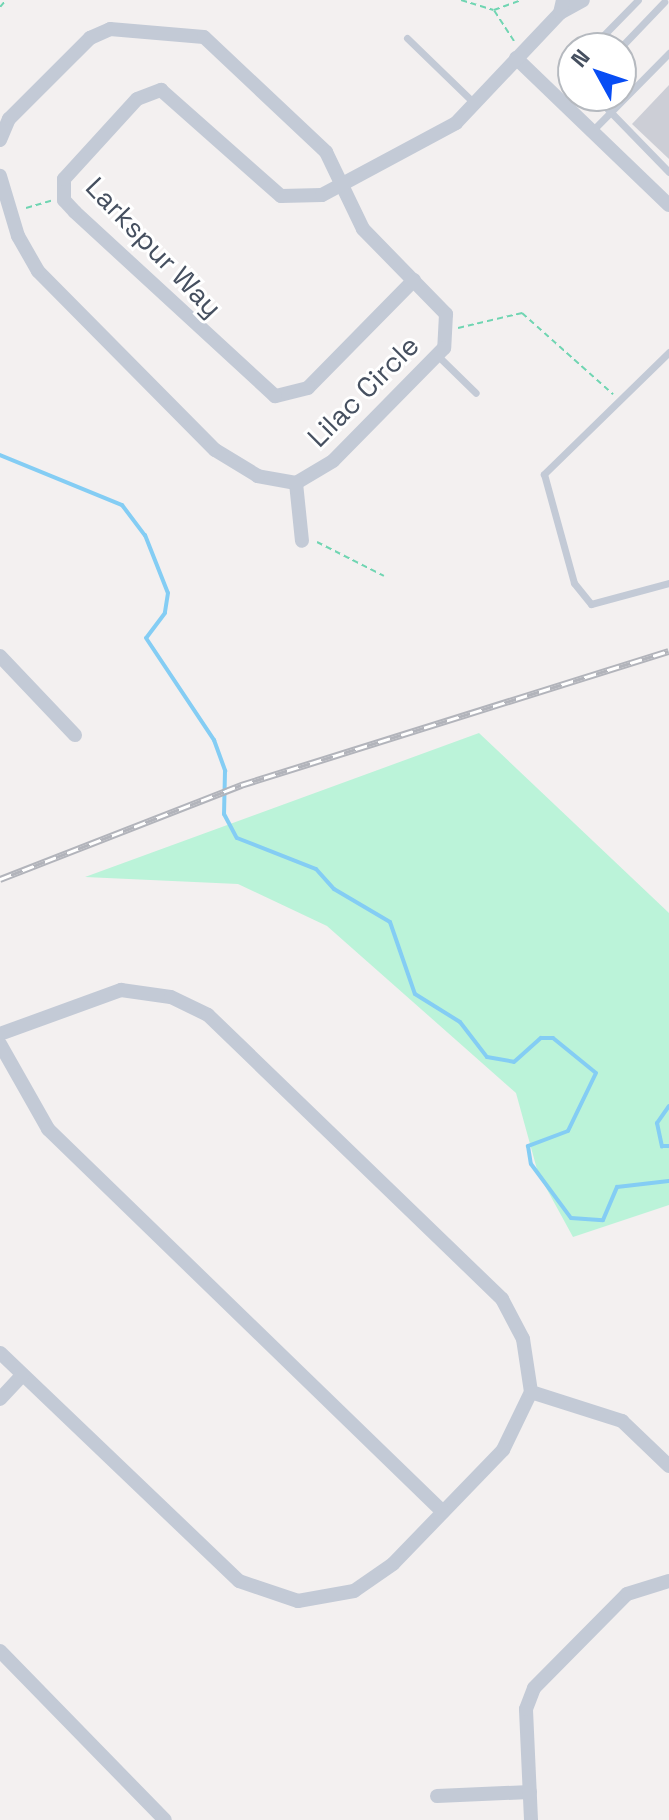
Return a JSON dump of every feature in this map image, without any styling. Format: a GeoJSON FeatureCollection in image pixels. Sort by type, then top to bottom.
{"type":"FeatureCollection","features":[{"type":"Feature","properties":{"kind":"street"},"geometry":{"type":"LineString","coordinates":[[341,185],[424,145],[474,103],[562,6],[583,0]]}},
{"type":"Feature","properties":{"kind":"street","name":"Lilac Circle"},"geometry":{"type":"LineString","coordinates":[[0,140],[9,119],[90,38],[110,29],[189,34],[224,49],[309,131],[363,229],[446,314],[449,329],[437,355],[333,461],[296,483],[236,467],[215,450],[38,271],[10,213],[0,176]]}},
{"type":"Feature","properties":{"kind":"street"},"geometry":{"type":"LineString","coordinates":[[520,54],[592,131],[669,205]]}},
{"type":"Feature","properties":{"kind":"street","name":"Larkspur Way"},"geometry":{"type":"LineString","coordinates":[[341,185],[293,201],[281,196],[161,90],[137,99],[70,170],[63,197],[275,396],[308,388],[414,280]]}},
{"type":"Feature","properties":{"kind":"street"},"geometry":{"type":"LineString","coordinates":[[296,483],[301,538]]}},
{"type":"Feature","properties":{"kind":"street"},"geometry":{"type":"LineString","coordinates":[[0,656],[75,735]]}},
{"type":"Feature","properties":{"kind":"street"},"geometry":{"type":"LineString","coordinates":[[0,1034],[121,990],[171,997],[208,1015],[502,1299],[523,1339],[531,1392],[503,1450],[393,1564],[354,1591],[318,1600],[267,1593],[215,1560],[0,1353]]}},
{"type":"Feature","properties":{"kind":"street"},"geometry":{"type":"LineString","coordinates":[[0,1044],[48,1129],[443,1512]]}},
{"type":"Feature","properties":{"kind":"street"},"geometry":{"type":"LineString","coordinates":[[0,1399],[22,1375]]}},
{"type":"Feature","properties":{"kind":"street"},"geometry":{"type":"LineString","coordinates":[[531,1392],[622,1421],[669,1466]]}},
{"type":"Feature","properties":{"kind":"street"},"geometry":{"type":"LineString","coordinates":[[531,1820],[526,1709],[534,1688],[627,1594],[669,1581]]}},
{"type":"Feature","properties":{"kind":"street"},"geometry":{"type":"LineString","coordinates":[[0,1651],[165,1820]]}},
{"type":"Feature","properties":{"kind":"street"},"geometry":{"type":"LineString","coordinates":[[437,1796],[530,1792]]}},
{"type":"Feature","properties":{"kind":"lane"},"geometry":{"type":"LineString","coordinates":[[607,32],[638,0]]}},
{"type":"Feature","properties":{"kind":"lane"},"geometry":{"type":"LineString","coordinates":[[636,32],[665,3]]}},
{"type":"Feature","properties":{"kind":"lane"},"geometry":{"type":"LineString","coordinates":[[407,38],[474,103]]}},
{"type":"Feature","properties":{"kind":"lane"},"geometry":{"type":"LineString","coordinates":[[592,131],[669,53]]}},
{"type":"Feature","properties":{"kind":"lane"},"geometry":{"type":"LineString","coordinates":[[609,114],[669,172]]}},
{"type":"Feature","properties":{"kind":"lane"},"geometry":{"type":"LineString","coordinates":[[669,352],[614,402],[544,474],[574,583],[591,604],[601,605],[669,583]]}},
{"type":"Feature","properties":{"kind":"lane"},"geometry":{"type":"LineString","coordinates":[[437,355],[476,393]]}},
{"type":"Feature","properties":{"kind":"path"},"geometry":{"type":"LineString","coordinates":[[0,7],[6,0]]}},
{"type":"Feature","properties":{"kind":"path"},"geometry":{"type":"LineString","coordinates":[[461,0],[494,10],[521,0]]}},
{"type":"Feature","properties":{"kind":"path"},"geometry":{"type":"LineString","coordinates":[[494,10],[520,54]]}},
{"type":"Feature","properties":{"kind":"path"},"geometry":{"type":"LineString","coordinates":[[10,213],[63,197]]}},
{"type":"Feature","properties":{"kind":"path"},"geometry":{"type":"LineString","coordinates":[[449,329],[522,313],[611,391],[614,402]]}},
{"type":"Feature","properties":{"kind":"path"},"geometry":{"type":"LineString","coordinates":[[301,538],[384,576]]}},
{"type":"Feature","properties":{"kind":"green space"},"geometry":{"type":"Polygon","coordinates":[[[479,733],[669,913],[669,1205],[573,1237],[538,1173],[516,1093],[327,926],[238,884],[85,877],[479,733]]]}},
{"type":"Feature","properties":{"kind":"building"},"geometry":{"type":"Polygon","coordinates":[[[669,85],[669,159],[632,124],[669,85]]]}},
{"type":"Feature","properties":{"kind":"waterway"},"geometry":{"type":"LineString","coordinates":[[0,455],[122,505],[145,535],[168,593],[165,613],[146,638],[214,740],[225,771],[224,814],[237,838],[316,869],[334,889],[390,922],[415,994],[460,1022],[487,1057],[514,1062],[541,1038],[553,1038],[596,1073],[568,1131],[528,1146],[531,1164],[571,1218],[603,1220],[617,1187],[669,1181]]}},
{"type":"Feature","properties":{"kind":"waterway"},"geometry":{"type":"LineString","coordinates":[[669,1106],[657,1123],[662,1146],[669,1146]]}},
{"type":"Feature","properties":{"kind":"railway"},"geometry":{"type":"LineString","coordinates":[[0,879],[241,785],[669,651]]}}]}
